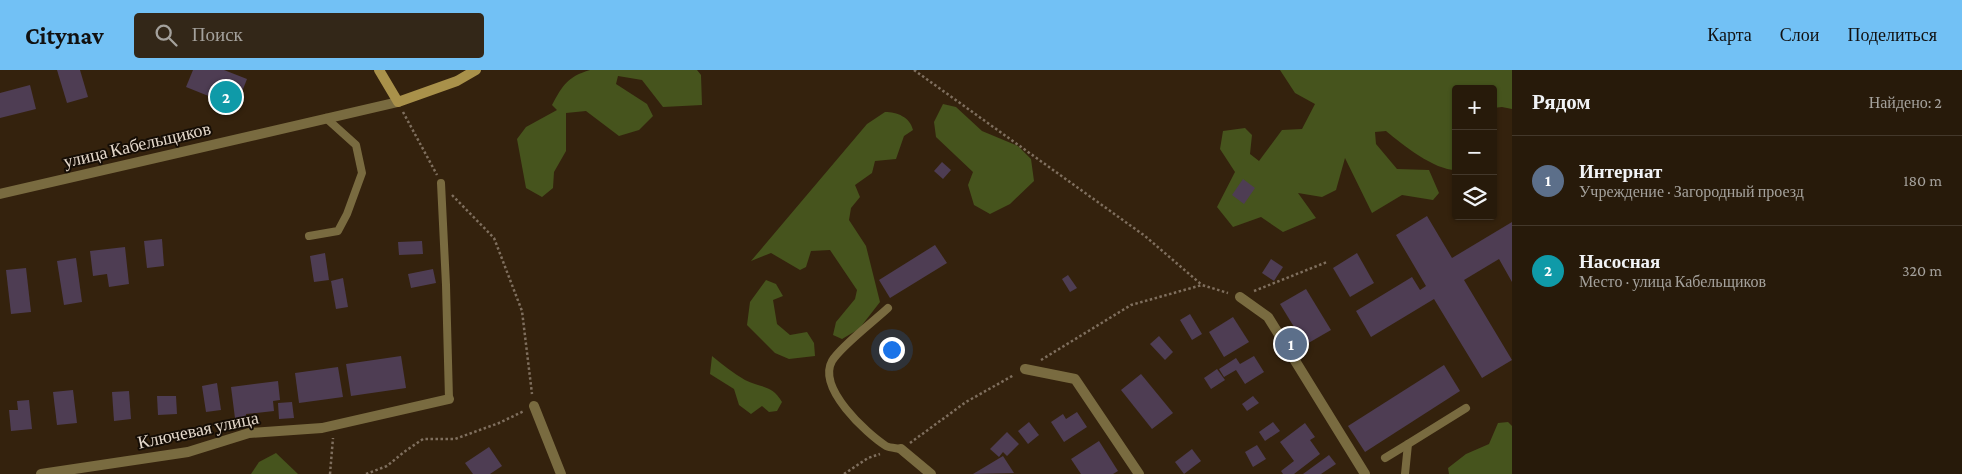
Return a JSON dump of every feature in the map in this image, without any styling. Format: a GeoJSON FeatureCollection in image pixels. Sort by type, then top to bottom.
{"type":"FeatureCollection","features":[{"type":"Feature","properties":{"kind":"main road"},"geometry":{"type":"LineString","coordinates":[[379,70],[398,102],[456,81],[476,70]]}},
{"type":"Feature","properties":{"kind":"street","name":"улица Кабельщиков"},"geometry":{"type":"LineString","coordinates":[[0,194],[398,102]]}},
{"type":"Feature","properties":{"kind":"street"},"geometry":{"type":"LineString","coordinates":[[1240,297],[1268,317],[1365,474]]}},
{"type":"Feature","properties":{"kind":"street"},"geometry":{"type":"LineString","coordinates":[[1026,369],[1075,379],[1139,474]]}},
{"type":"Feature","properties":{"kind":"street","name":"Ключевая улица"},"geometry":{"type":"LineString","coordinates":[[41,474],[188,452],[249,433],[322,428],[449,399]]}},
{"type":"Feature","properties":{"kind":"street"},"geometry":{"type":"LineString","coordinates":[[534,406],[561,474]]}},
{"type":"Feature","properties":{"kind":"street"},"geometry":{"type":"LineString","coordinates":[[901,449],[931,474]]}},
{"type":"Feature","properties":{"kind":"lane"},"geometry":{"type":"LineString","coordinates":[[309,236],[338,231],[347,214],[362,173],[356,144],[326,118]]}},
{"type":"Feature","properties":{"kind":"lane"},"geometry":{"type":"LineString","coordinates":[[441,184],[449,399]]}},
{"type":"Feature","properties":{"kind":"lane"},"geometry":{"type":"LineString","coordinates":[[888,308],[831,362],[828,378],[835,396],[858,422],[887,446],[901,449]]}},
{"type":"Feature","properties":{"kind":"lane"},"geometry":{"type":"LineString","coordinates":[[1385,458],[1466,408]]}},
{"type":"Feature","properties":{"kind":"lane"},"geometry":{"type":"LineString","coordinates":[[1405,474],[1408,444]]}},
{"type":"Feature","properties":{"kind":"path"},"geometry":{"type":"LineString","coordinates":[[914,70],[1137,230],[1202,285],[1240,297],[1327,262]]}},
{"type":"Feature","properties":{"kind":"path"},"geometry":{"type":"LineString","coordinates":[[366,474],[387,466],[423,440],[456,439],[499,423],[534,406],[522,312],[494,238],[441,184],[398,102]]}},
{"type":"Feature","properties":{"kind":"path"},"geometry":{"type":"LineString","coordinates":[[844,474],[868,458],[901,449],[966,402],[1026,369],[1131,305],[1202,285]]}},
{"type":"Feature","properties":{"kind":"path"},"geometry":{"type":"LineString","coordinates":[[330,474],[335,425]]}},
{"type":"Feature","properties":{"kind":"green space"},"geometry":{"type":"Polygon","coordinates":[[[590,70],[697,70],[701,75],[702,105],[663,107],[642,80],[618,76],[616,84],[647,104],[653,116],[639,130],[619,136],[586,111],[566,113],[566,151],[554,172],[553,188],[542,197],[526,188],[517,139],[526,127],[557,110],[552,105],[566,83],[590,70]]]}},
{"type":"Feature","properties":{"kind":"green space"},"geometry":{"type":"Polygon","coordinates":[[[1280,70],[1512,70],[1512,109],[1497,108],[1497,85],[1452,85],[1452,170],[1438,166],[1429,161],[1386,131],[1375,132],[1376,144],[1397,169],[1429,170],[1439,193],[1433,200],[1402,195],[1372,213],[1345,158],[1336,190],[1322,197],[1298,193],[1316,218],[1283,232],[1261,217],[1233,227],[1217,207],[1235,172],[1220,149],[1223,131],[1245,128],[1252,135],[1250,154],[1259,161],[1282,130],[1302,129],[1315,104],[1295,93],[1280,70]]]}},
{"type":"Feature","properties":{"kind":"green space"},"geometry":{"type":"Polygon","coordinates":[[[943,104],[956,107],[982,131],[1018,146],[1031,159],[1034,181],[1010,204],[990,214],[974,205],[968,185],[973,172],[936,137],[934,122],[943,104]]]}},
{"type":"Feature","properties":{"kind":"green space"},"geometry":{"type":"Polygon","coordinates":[[[885,112],[902,116],[909,122],[913,130],[904,136],[896,159],[875,161],[872,173],[855,185],[860,197],[851,208],[849,220],[866,246],[880,302],[859,329],[842,339],[833,335],[836,322],[855,299],[857,290],[830,250],[811,251],[806,267],[800,270],[771,253],[751,261],[867,124],[885,112]]]}},
{"type":"Feature","properties":{"kind":"green space"},"geometry":{"type":"Polygon","coordinates":[[[766,280],[776,284],[783,296],[773,300],[777,324],[790,335],[807,332],[814,343],[815,356],[789,359],[775,353],[747,325],[750,302],[766,280]]]}},
{"type":"Feature","properties":{"kind":"green space"},"geometry":{"type":"Polygon","coordinates":[[[712,356],[750,383],[765,387],[774,392],[782,402],[777,411],[769,412],[762,406],[751,414],[739,405],[734,389],[710,374],[712,356]]]}},
{"type":"Feature","properties":{"kind":"green space"},"geometry":{"type":"Polygon","coordinates":[[[1508,422],[1512,426],[1512,474],[1449,474],[1448,468],[1466,454],[1489,444],[1498,423],[1508,422]]]}},
{"type":"Feature","properties":{"kind":"green space"},"geometry":{"type":"Polygon","coordinates":[[[276,453],[298,474],[251,474],[259,462],[276,453]]]}},
{"type":"Feature","properties":{"kind":"building"},"geometry":{"type":"Polygon","coordinates":[[[57,70],[80,70],[88,97],[67,103],[57,70]]]}},
{"type":"Feature","properties":{"kind":"building"},"geometry":{"type":"Polygon","coordinates":[[[193,70],[224,70],[247,79],[236,107],[186,87],[193,70]]]}},
{"type":"Feature","properties":{"kind":"building"},"geometry":{"type":"Polygon","coordinates":[[[30,85],[36,109],[0,118],[0,93],[30,85]]]}},
{"type":"Feature","properties":{"kind":"building"},"geometry":{"type":"Polygon","coordinates":[[[942,162],[951,170],[943,179],[934,171],[942,162]]]}},
{"type":"Feature","properties":{"kind":"building"},"geometry":{"type":"Polygon","coordinates":[[[1243,179],[1255,188],[1244,204],[1232,195],[1243,179]]]}},
{"type":"Feature","properties":{"kind":"building"},"geometry":{"type":"Polygon","coordinates":[[[1427,216],[1452,258],[1512,222],[1512,282],[1499,259],[1464,280],[1512,360],[1482,378],[1434,299],[1371,337],[1356,311],[1412,277],[1420,290],[1426,286],[1396,235],[1427,216]]]}},
{"type":"Feature","properties":{"kind":"building"},"geometry":{"type":"Polygon","coordinates":[[[162,239],[164,266],[147,268],[144,241],[162,239]]]}},
{"type":"Feature","properties":{"kind":"building"},"geometry":{"type":"Polygon","coordinates":[[[422,241],[423,254],[399,255],[398,242],[422,241]]]}},
{"type":"Feature","properties":{"kind":"building"},"geometry":{"type":"Polygon","coordinates":[[[935,245],[947,263],[890,298],[879,280],[935,245]]]}},
{"type":"Feature","properties":{"kind":"building"},"geometry":{"type":"Polygon","coordinates":[[[125,247],[129,284],[109,287],[107,274],[93,276],[90,251],[125,247]]]}},
{"type":"Feature","properties":{"kind":"building"},"geometry":{"type":"Polygon","coordinates":[[[325,253],[329,280],[314,282],[310,256],[325,253]]]}},
{"type":"Feature","properties":{"kind":"building"},"geometry":{"type":"Polygon","coordinates":[[[1357,253],[1374,283],[1350,297],[1333,268],[1357,253]]]}},
{"type":"Feature","properties":{"kind":"building"},"geometry":{"type":"Polygon","coordinates":[[[76,258],[82,302],[64,305],[57,261],[76,258]]]}},
{"type":"Feature","properties":{"kind":"building"},"geometry":{"type":"Polygon","coordinates":[[[1271,259],[1283,267],[1274,281],[1262,273],[1271,259]]]}},
{"type":"Feature","properties":{"kind":"building"},"geometry":{"type":"Polygon","coordinates":[[[26,268],[31,312],[11,314],[6,270],[26,268]]]}},
{"type":"Feature","properties":{"kind":"building"},"geometry":{"type":"Polygon","coordinates":[[[433,269],[436,283],[411,288],[408,274],[433,269]]]}},
{"type":"Feature","properties":{"kind":"building"},"geometry":{"type":"Polygon","coordinates":[[[1068,275],[1077,288],[1070,292],[1062,279],[1068,275]]]}},
{"type":"Feature","properties":{"kind":"building"},"geometry":{"type":"Polygon","coordinates":[[[343,278],[348,307],[336,309],[331,281],[343,278]]]}},
{"type":"Feature","properties":{"kind":"building"},"geometry":{"type":"Polygon","coordinates":[[[1306,289],[1331,330],[1305,345],[1280,304],[1306,289]]]}},
{"type":"Feature","properties":{"kind":"building"},"geometry":{"type":"Polygon","coordinates":[[[1190,314],[1202,334],[1192,340],[1180,320],[1190,314]]]}},
{"type":"Feature","properties":{"kind":"building"},"geometry":{"type":"Polygon","coordinates":[[[1233,317],[1249,342],[1224,357],[1209,332],[1233,317]]]}},
{"type":"Feature","properties":{"kind":"building"},"geometry":{"type":"Polygon","coordinates":[[[1159,336],[1173,352],[1165,360],[1150,344],[1159,336]]]}},
{"type":"Feature","properties":{"kind":"building"},"geometry":{"type":"Polygon","coordinates":[[[401,356],[406,388],[351,396],[346,364],[401,356]]]}},
{"type":"Feature","properties":{"kind":"building"},"geometry":{"type":"Polygon","coordinates":[[[1254,356],[1264,372],[1245,384],[1236,370],[1224,377],[1219,369],[1236,358],[1240,364],[1254,356]]]}},
{"type":"Feature","properties":{"kind":"building"},"geometry":{"type":"Polygon","coordinates":[[[1444,365],[1460,391],[1365,452],[1348,426],[1444,365]]]}},
{"type":"Feature","properties":{"kind":"building"},"geometry":{"type":"Polygon","coordinates":[[[338,367],[343,397],[299,403],[295,373],[338,367]]]}},
{"type":"Feature","properties":{"kind":"building"},"geometry":{"type":"Polygon","coordinates":[[[1217,369],[1225,380],[1211,389],[1204,378],[1217,369]]]}},
{"type":"Feature","properties":{"kind":"building"},"geometry":{"type":"Polygon","coordinates":[[[1141,374],[1173,413],[1152,429],[1121,390],[1141,374]]]}},
{"type":"Feature","properties":{"kind":"building"},"geometry":{"type":"Polygon","coordinates":[[[278,381],[280,400],[273,401],[274,411],[246,414],[247,425],[236,426],[231,387],[278,381]]]}},
{"type":"Feature","properties":{"kind":"building"},"geometry":{"type":"Polygon","coordinates":[[[217,383],[221,410],[206,412],[202,386],[217,383]]]}},
{"type":"Feature","properties":{"kind":"building"},"geometry":{"type":"Polygon","coordinates":[[[73,390],[77,423],[57,425],[53,392],[73,390]]]}},
{"type":"Feature","properties":{"kind":"building"},"geometry":{"type":"Polygon","coordinates":[[[129,391],[131,419],[114,421],[112,392],[129,391]]]}},
{"type":"Feature","properties":{"kind":"building"},"geometry":{"type":"Polygon","coordinates":[[[157,396],[176,396],[177,414],[158,415],[157,396]]]}},
{"type":"Feature","properties":{"kind":"building"},"geometry":{"type":"Polygon","coordinates":[[[1253,396],[1259,403],[1247,411],[1242,404],[1253,396]]]}},
{"type":"Feature","properties":{"kind":"building"},"geometry":{"type":"Polygon","coordinates":[[[29,400],[32,429],[11,431],[9,410],[18,410],[17,401],[29,400]]]}},
{"type":"Feature","properties":{"kind":"building"},"geometry":{"type":"Polygon","coordinates":[[[292,402],[294,418],[279,419],[278,403],[292,402]]]}},
{"type":"Feature","properties":{"kind":"building"},"geometry":{"type":"Polygon","coordinates":[[[1077,412],[1087,427],[1064,442],[1051,422],[1063,414],[1066,419],[1077,412]]]}},
{"type":"Feature","properties":{"kind":"building"},"geometry":{"type":"Polygon","coordinates":[[[1029,422],[1039,435],[1028,444],[1018,431],[1029,422]]]}},
{"type":"Feature","properties":{"kind":"building"},"geometry":{"type":"Polygon","coordinates":[[[1273,422],[1280,431],[1265,441],[1259,432],[1273,422]]]}},
{"type":"Feature","properties":{"kind":"building"},"geometry":{"type":"Polygon","coordinates":[[[1305,423],[1315,437],[1310,440],[1320,454],[1294,474],[1283,474],[1281,471],[1294,461],[1280,442],[1305,423]]]}},
{"type":"Feature","properties":{"kind":"building"},"geometry":{"type":"Polygon","coordinates":[[[1007,432],[1019,444],[1007,456],[1003,452],[999,457],[990,449],[1007,432]]]}},
{"type":"Feature","properties":{"kind":"building"},"geometry":{"type":"Polygon","coordinates":[[[1099,441],[1118,471],[1113,474],[1081,474],[1071,459],[1099,441]]]}},
{"type":"Feature","properties":{"kind":"building"},"geometry":{"type":"Polygon","coordinates":[[[1257,445],[1266,459],[1253,467],[1245,452],[1257,445]]]}},
{"type":"Feature","properties":{"kind":"building"},"geometry":{"type":"Polygon","coordinates":[[[489,447],[502,466],[490,474],[473,474],[465,463],[489,447]]]}},
{"type":"Feature","properties":{"kind":"building"},"geometry":{"type":"Polygon","coordinates":[[[1192,449],[1201,461],[1184,474],[1175,462],[1192,449]]]}},
{"type":"Feature","properties":{"kind":"building"},"geometry":{"type":"Polygon","coordinates":[[[1329,455],[1336,464],[1321,474],[1303,474],[1329,455]]]}},
{"type":"Feature","properties":{"kind":"building"},"geometry":{"type":"Polygon","coordinates":[[[1003,456],[1014,473],[973,474],[1003,456]]]}},
{"type":"Feature","properties":{"kind":"place","name":"Насосная"},"geometry":{"type":"Point","coordinates":[226,97]}},
{"type":"Feature","properties":{"kind":"place","name":"Интернат"},"geometry":{"type":"Point","coordinates":[1291,344]}}]}
